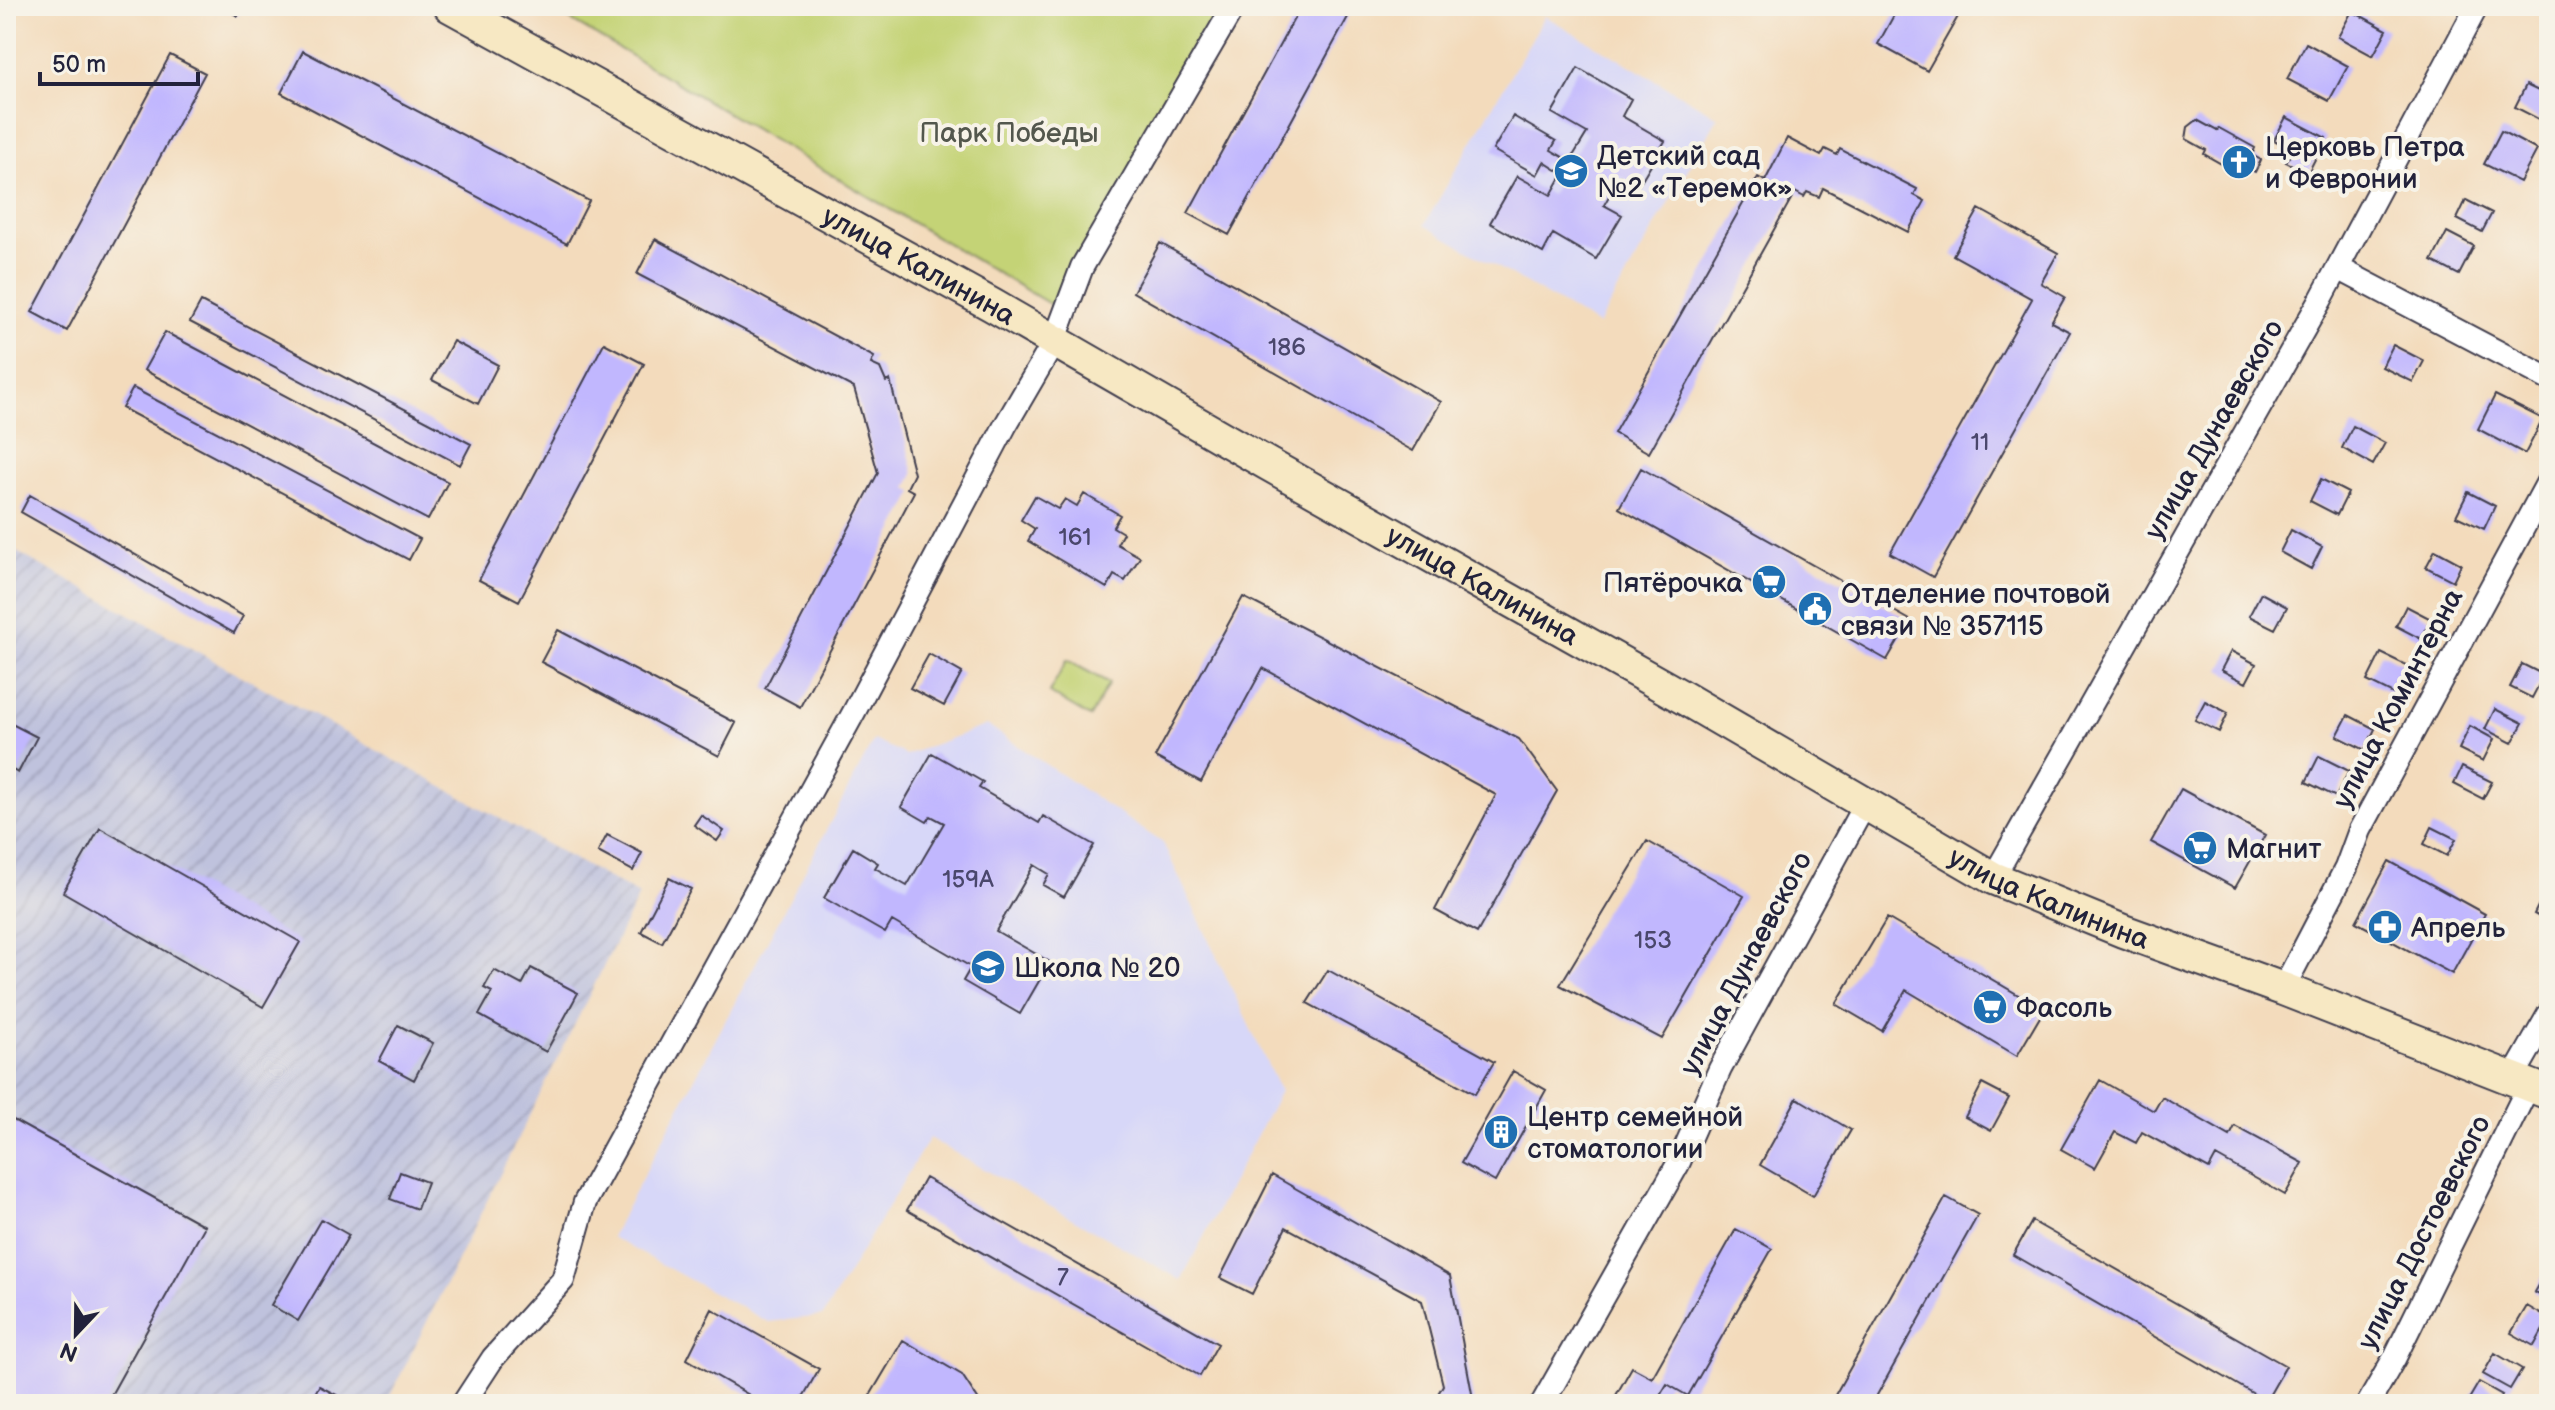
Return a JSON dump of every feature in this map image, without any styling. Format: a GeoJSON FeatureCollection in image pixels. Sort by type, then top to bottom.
{"type":"FeatureCollection","features":[{"type":"Feature","properties":{"kind":"main road","name":"улица Калинина"},"geometry":{"type":"LineString","coordinates":[[450,6],[1684,698],[1993,878],[2123,931],[2283,989],[2530,1086]]}},
{"type":"Feature","properties":{"kind":"street"},"geometry":{"type":"LineString","coordinates":[[463,1404],[493,1358],[563,1280],[585,1202],[854,712],[1005,426],[1054,342],[1082,267],[1234,6]]}},
{"type":"Feature","properties":{"kind":"street","name":"улица Дунаевского"},"geometry":{"type":"LineString","coordinates":[[1993,878],[2338,268],[2477,6]]}},
{"type":"Feature","properties":{"kind":"street"},"geometry":{"type":"LineString","coordinates":[[2338,268],[2549,379]]}},
{"type":"Feature","properties":{"kind":"street","name":"улица Коминтерна"},"geometry":{"type":"LineString","coordinates":[[2283,989],[2346,868],[2360,830],[2549,480]]}},
{"type":"Feature","properties":{"kind":"street","name":"улица Дунаевского"},"geometry":{"type":"LineString","coordinates":[[1542,1404],[1678,1164],[1720,1069],[1865,804]]}},
{"type":"Feature","properties":{"kind":"street","name":"улица Достоевского"},"geometry":{"type":"LineString","coordinates":[[2368,1404],[2395,1357],[2530,1086],[2549,1014]]}},
{"type":"Feature","properties":{"kind":"shaded area","name":"Детский сад №2 «Теремок»"},"geometry":{"type":"Polygon","coordinates":[[[1545,16],[1718,117],[1598,325],[1424,225],[1545,16]]]}},
{"type":"Feature","properties":{"kind":"shaded area"},"geometry":{"type":"Polygon","coordinates":[[[6,546],[639,895],[386,1404],[6,1404],[6,546]]]}},
{"type":"Feature","properties":{"kind":"shaded area","name":"Школа № 20"},"geometry":{"type":"Polygon","coordinates":[[[987,725],[1163,843],[1280,1091],[1181,1280],[929,1138],[823,1316],[768,1322],[611,1237],[874,740],[906,755],[987,725]]]}},
{"type":"Feature","properties":{"kind":"green space","name":"Парк Победы"},"geometry":{"type":"Polygon","coordinates":[[[547,6],[1231,6],[1053,306],[547,6]]]}},
{"type":"Feature","properties":{"kind":"green space"},"geometry":{"type":"Polygon","coordinates":[[[1067,660],[1109,683],[1090,717],[1049,693],[1067,660]]]}},
{"type":"Feature","properties":{"kind":"building"},"geometry":{"type":"Polygon","coordinates":[[[219,6],[243,6],[238,16],[219,6]]]}},
{"type":"Feature","properties":{"kind":"building"},"geometry":{"type":"Polygon","coordinates":[[[1301,6],[1354,6],[1229,235],[1188,213],[1301,6]]]}},
{"type":"Feature","properties":{"kind":"building"},"geometry":{"type":"Polygon","coordinates":[[[1899,6],[1964,6],[1927,71],[1878,44],[1899,6]]]}},
{"type":"Feature","properties":{"kind":"building"},"geometry":{"type":"Polygon","coordinates":[[[2352,11],[2387,30],[2373,56],[2338,37],[2352,11]]]}},
{"type":"Feature","properties":{"kind":"building"},"geometry":{"type":"Polygon","coordinates":[[[2306,43],[2348,66],[2329,101],[2287,79],[2306,43]]]}},
{"type":"Feature","properties":{"kind":"building"},"geometry":{"type":"Polygon","coordinates":[[[303,51],[589,201],[567,244],[281,93],[303,51]]]}},
{"type":"Feature","properties":{"kind":"building"},"geometry":{"type":"Polygon","coordinates":[[[170,55],[205,73],[67,331],[32,312],[170,55]]]}},
{"type":"Feature","properties":{"kind":"building"},"geometry":{"type":"Polygon","coordinates":[[[1578,68],[1631,99],[1622,116],[1665,141],[1638,186],[1620,176],[1604,205],[1622,215],[1596,259],[1553,234],[1543,253],[1490,223],[1517,176],[1551,195],[1563,174],[1544,162],[1537,175],[1493,150],[1513,116],[1556,141],[1551,150],[1570,161],[1587,133],[1552,113],[1578,68]]]}},
{"type":"Feature","properties":{"kind":"building"},"geometry":{"type":"Polygon","coordinates":[[[2526,85],[2549,96],[2549,107],[2542,121],[2515,107],[2526,85]]]}},
{"type":"Feature","properties":{"kind":"building"},"geometry":{"type":"Polygon","coordinates":[[[2286,117],[2326,138],[2308,173],[2286,162],[2293,150],[2274,140],[2286,117]]]}},
{"type":"Feature","properties":{"kind":"building"},"geometry":{"type":"Polygon","coordinates":[[[2197,120],[2255,148],[2252,155],[2261,160],[2255,172],[2245,167],[2241,175],[2204,154],[2206,150],[2186,139],[2188,127],[2197,120]]]}},
{"type":"Feature","properties":{"kind":"building"},"geometry":{"type":"Polygon","coordinates":[[[2501,131],[2537,150],[2520,182],[2484,164],[2501,131]]]}},
{"type":"Feature","properties":{"kind":"building"},"geometry":{"type":"Polygon","coordinates":[[[1787,138],[1821,156],[1825,149],[1837,155],[1840,149],[1917,189],[1914,195],[1925,201],[1908,232],[1823,188],[1819,197],[1807,192],[1804,197],[1795,192],[1649,453],[1614,433],[1758,177],[1765,181],[1787,138]]]}},
{"type":"Feature","properties":{"kind":"building"},"geometry":{"type":"Polygon","coordinates":[[[2466,200],[2492,213],[2482,232],[2457,219],[2466,200]]]}},
{"type":"Feature","properties":{"kind":"building"},"geometry":{"type":"Polygon","coordinates":[[[1979,209],[2058,253],[2041,283],[2065,297],[2051,322],[2070,332],[1933,577],[1890,553],[2032,299],[1953,255],[1979,209]]]}},
{"type":"Feature","properties":{"kind":"building"},"geometry":{"type":"Polygon","coordinates":[[[2447,232],[2474,246],[2459,275],[2432,261],[2447,232]]]}},
{"type":"Feature","properties":{"kind":"building"},"geometry":{"type":"Polygon","coordinates":[[[655,239],[874,357],[871,364],[880,368],[886,382],[890,380],[914,474],[907,488],[914,492],[800,707],[765,688],[878,473],[854,388],[637,274],[655,239]]]}},
{"type":"Feature","properties":{"kind":"building"},"geometry":{"type":"Polygon","coordinates":[[[1160,243],[1441,402],[1413,451],[1133,292],[1160,243]]]}},
{"type":"Feature","properties":{"kind":"building"},"geometry":{"type":"Polygon","coordinates":[[[201,302],[471,444],[460,465],[190,322],[201,302]]]}},
{"type":"Feature","properties":{"kind":"building"},"geometry":{"type":"Polygon","coordinates":[[[165,332],[448,482],[428,520],[144,370],[165,332]]]}},
{"type":"Feature","properties":{"kind":"building"},"geometry":{"type":"Polygon","coordinates":[[[453,341],[498,365],[478,404],[432,380],[453,341]]]}},
{"type":"Feature","properties":{"kind":"building"},"geometry":{"type":"Polygon","coordinates":[[[604,343],[644,364],[519,601],[479,580],[604,343]]]}},
{"type":"Feature","properties":{"kind":"building"},"geometry":{"type":"Polygon","coordinates":[[[2393,345],[2424,361],[2413,382],[2382,367],[2393,345]]]}},
{"type":"Feature","properties":{"kind":"building"},"geometry":{"type":"Polygon","coordinates":[[[133,388],[420,539],[409,560],[122,408],[133,388]]]}},
{"type":"Feature","properties":{"kind":"building"},"geometry":{"type":"Polygon","coordinates":[[[2495,395],[2543,419],[2525,454],[2478,429],[2495,395]]]}},
{"type":"Feature","properties":{"kind":"building"},"geometry":{"type":"Polygon","coordinates":[[[2353,426],[2385,443],[2373,465],[2342,448],[2353,426]]]}},
{"type":"Feature","properties":{"kind":"building"},"geometry":{"type":"Polygon","coordinates":[[[1641,468],[1910,620],[1887,660],[1619,508],[1641,468]]]}},
{"type":"Feature","properties":{"kind":"building"},"geometry":{"type":"Polygon","coordinates":[[[2321,479],[2348,493],[2337,515],[2310,501],[2321,479]]]}},
{"type":"Feature","properties":{"kind":"building"},"geometry":{"type":"Polygon","coordinates":[[[2468,492],[2495,506],[2484,529],[2456,516],[2468,492]]]}},
{"type":"Feature","properties":{"kind":"building"},"geometry":{"type":"Polygon","coordinates":[[[1084,494],[1120,515],[1113,527],[1123,533],[1117,544],[1140,557],[1125,581],[1114,575],[1107,588],[1028,541],[1035,529],[1021,520],[1035,496],[1058,509],[1065,499],[1077,506],[1084,494]]]}},
{"type":"Feature","properties":{"kind":"building"},"geometry":{"type":"Polygon","coordinates":[[[30,495],[243,616],[234,633],[21,512],[30,495]]]}},
{"type":"Feature","properties":{"kind":"building"},"geometry":{"type":"Polygon","coordinates":[[[2291,530],[2322,547],[2311,569],[2280,552],[2291,530]]]}},
{"type":"Feature","properties":{"kind":"building"},"geometry":{"type":"Polygon","coordinates":[[[2435,550],[2461,564],[2453,581],[2426,567],[2435,550]]]}},
{"type":"Feature","properties":{"kind":"building"},"geometry":{"type":"Polygon","coordinates":[[[2261,593],[2287,607],[2275,629],[2249,616],[2261,593]]]}},
{"type":"Feature","properties":{"kind":"building"},"geometry":{"type":"Polygon","coordinates":[[[1243,597],[1519,739],[1557,791],[1477,933],[1435,910],[1496,795],[1263,668],[1201,782],[1155,757],[1243,597]]]}},
{"type":"Feature","properties":{"kind":"building"},"geometry":{"type":"Polygon","coordinates":[[[2406,606],[2431,619],[2421,639],[2396,626],[2406,606]]]}},
{"type":"Feature","properties":{"kind":"building"},"geometry":{"type":"Polygon","coordinates":[[[558,630],[736,723],[719,756],[541,662],[558,630]]]}},
{"type":"Feature","properties":{"kind":"building"},"geometry":{"type":"Polygon","coordinates":[[[2231,651],[2256,664],[2246,683],[2221,670],[2231,651]]]}},
{"type":"Feature","properties":{"kind":"building"},"geometry":{"type":"Polygon","coordinates":[[[2381,653],[2410,667],[2395,695],[2367,681],[2381,653]]]}},
{"type":"Feature","properties":{"kind":"building"},"geometry":{"type":"Polygon","coordinates":[[[929,654],[962,673],[944,706],[910,688],[929,654]]]}},
{"type":"Feature","properties":{"kind":"building"},"geometry":{"type":"Polygon","coordinates":[[[2522,664],[2544,675],[2532,698],[2510,687],[2522,664]]]}},
{"type":"Feature","properties":{"kind":"building"},"geometry":{"type":"Polygon","coordinates":[[[2205,701],[2228,713],[2219,732],[2195,720],[2205,701]]]}},
{"type":"Feature","properties":{"kind":"building"},"geometry":{"type":"Polygon","coordinates":[[[2495,709],[2523,723],[2512,743],[2485,729],[2495,709]]]}},
{"type":"Feature","properties":{"kind":"building"},"geometry":{"type":"Polygon","coordinates":[[[2348,715],[2375,729],[2365,750],[2337,736],[2348,715]]]}},
{"type":"Feature","properties":{"kind":"building"},"geometry":{"type":"Polygon","coordinates":[[[6,721],[37,737],[18,773],[6,766],[6,721]]]}},
{"type":"Feature","properties":{"kind":"building"},"geometry":{"type":"Polygon","coordinates":[[[2470,726],[2494,739],[2483,761],[2459,749],[2470,726]]]}},
{"type":"Feature","properties":{"kind":"building"},"geometry":{"type":"Polygon","coordinates":[[[932,753],[983,782],[979,788],[1039,823],[1043,816],[1094,845],[1064,897],[1043,885],[1049,874],[1034,865],[996,931],[1050,962],[1020,1014],[963,981],[971,967],[892,921],[885,933],[824,898],[853,848],[878,863],[875,868],[907,886],[944,823],[931,816],[927,822],[901,807],[932,753]]]}},
{"type":"Feature","properties":{"kind":"building"},"geometry":{"type":"Polygon","coordinates":[[[2319,756],[2349,771],[2336,797],[2306,782],[2319,756]]]}},
{"type":"Feature","properties":{"kind":"building"},"geometry":{"type":"Polygon","coordinates":[[[2462,767],[2492,782],[2483,799],[2454,784],[2462,767]]]}},
{"type":"Feature","properties":{"kind":"building"},"geometry":{"type":"Polygon","coordinates":[[[2181,789],[2265,835],[2235,888],[2151,842],[2181,789]]]}},
{"type":"Feature","properties":{"kind":"building"},"geometry":{"type":"Polygon","coordinates":[[[701,815],[724,831],[717,841],[694,825],[701,815]]]}},
{"type":"Feature","properties":{"kind":"building"},"geometry":{"type":"Polygon","coordinates":[[[2432,827],[2456,839],[2447,856],[2424,844],[2432,827]]]}},
{"type":"Feature","properties":{"kind":"building"},"geometry":{"type":"Polygon","coordinates":[[[100,828],[300,942],[263,1007],[63,892],[100,828]]]}},
{"type":"Feature","properties":{"kind":"building"},"geometry":{"type":"Polygon","coordinates":[[[607,835],[642,853],[633,871],[598,852],[607,835]]]}},
{"type":"Feature","properties":{"kind":"building"},"geometry":{"type":"Polygon","coordinates":[[[1647,841],[1744,896],[1662,1039],[1560,985],[1647,841]]]}},
{"type":"Feature","properties":{"kind":"building"},"geometry":{"type":"Polygon","coordinates":[[[2389,861],[2485,914],[2452,974],[2356,922],[2389,861]]]}},
{"type":"Feature","properties":{"kind":"building"},"geometry":{"type":"Polygon","coordinates":[[[669,878],[691,889],[662,943],[641,932],[669,878]]]}},
{"type":"Feature","properties":{"kind":"building"},"geometry":{"type":"Polygon","coordinates":[[[2549,884],[2549,922],[2534,914],[2549,884]]]}},
{"type":"Feature","properties":{"kind":"building"},"geometry":{"type":"Polygon","coordinates":[[[1887,918],[2044,1010],[2017,1056],[1906,990],[1882,1031],[1836,1004],[1887,918]]]}},
{"type":"Feature","properties":{"kind":"building"},"geometry":{"type":"Polygon","coordinates":[[[531,968],[578,993],[546,1052],[479,1015],[492,992],[484,988],[494,970],[522,985],[531,968]]]}},
{"type":"Feature","properties":{"kind":"building"},"geometry":{"type":"Polygon","coordinates":[[[1328,970],[1494,1062],[1475,1094],[1307,1003],[1328,970]]]}},
{"type":"Feature","properties":{"kind":"building"},"geometry":{"type":"Polygon","coordinates":[[[398,1025],[433,1043],[414,1080],[379,1061],[398,1025]]]}},
{"type":"Feature","properties":{"kind":"building","name":"Центр cемейной cтоматологии"},"geometry":{"type":"Polygon","coordinates":[[[1513,1071],[1546,1090],[1495,1182],[1461,1163],[1513,1071]]]}},
{"type":"Feature","properties":{"kind":"building"},"geometry":{"type":"Polygon","coordinates":[[[2100,1080],[2154,1111],[2162,1097],[2230,1136],[2235,1126],[2303,1163],[2285,1195],[2216,1156],[2209,1169],[2142,1132],[2136,1143],[2115,1132],[2095,1168],[2061,1149],[2100,1080]]]}},
{"type":"Feature","properties":{"kind":"building"},"geometry":{"type":"Polygon","coordinates":[[[1982,1084],[2009,1098],[1991,1131],[1965,1117],[1982,1084]]]}},
{"type":"Feature","properties":{"kind":"building"},"geometry":{"type":"Polygon","coordinates":[[[1797,1098],[1851,1130],[1813,1196],[1760,1165],[1797,1098]]]}},
{"type":"Feature","properties":{"kind":"building"},"geometry":{"type":"Polygon","coordinates":[[[6,1116],[205,1226],[106,1404],[47,1404],[39,1399],[36,1404],[6,1404],[6,1116]]]}},
{"type":"Feature","properties":{"kind":"building"},"geometry":{"type":"Polygon","coordinates":[[[400,1172],[427,1182],[417,1209],[390,1199],[400,1172]]]}},
{"type":"Feature","properties":{"kind":"building"},"geometry":{"type":"Polygon","coordinates":[[[1272,1175],[1450,1276],[1474,1404],[1432,1404],[1443,1385],[1422,1301],[1286,1227],[1252,1294],[1220,1278],[1272,1175]]]}},
{"type":"Feature","properties":{"kind":"building"},"geometry":{"type":"Polygon","coordinates":[[[925,1178],[1218,1344],[1200,1376],[907,1210],[925,1178]]]}},
{"type":"Feature","properties":{"kind":"building"},"geometry":{"type":"Polygon","coordinates":[[[1946,1197],[1978,1215],[1872,1404],[1830,1404],[1946,1197]]]}},
{"type":"Feature","properties":{"kind":"building"},"geometry":{"type":"Polygon","coordinates":[[[321,1219],[349,1235],[298,1321],[271,1305],[321,1219]]]}},
{"type":"Feature","properties":{"kind":"building"},"geometry":{"type":"Polygon","coordinates":[[[2032,1221],[2286,1366],[2266,1401],[2013,1255],[2032,1221]]]}},
{"type":"Feature","properties":{"kind":"building"},"geometry":{"type":"Polygon","coordinates":[[[1736,1229],[1772,1249],[1688,1396],[1667,1384],[1655,1404],[1611,1404],[1632,1367],[1652,1378],[1736,1229]]]}},
{"type":"Feature","properties":{"kind":"building"},"geometry":{"type":"Polygon","coordinates":[[[2545,1273],[2549,1275],[2549,1300],[2534,1292],[2545,1273]]]}},
{"type":"Feature","properties":{"kind":"building"},"geometry":{"type":"Polygon","coordinates":[[[2527,1306],[2549,1319],[2534,1346],[2511,1333],[2527,1306]]]}},
{"type":"Feature","properties":{"kind":"building"},"geometry":{"type":"Polygon","coordinates":[[[712,1309],[819,1369],[799,1404],[765,1404],[687,1359],[712,1309]]]}},
{"type":"Feature","properties":{"kind":"building"},"geometry":{"type":"Polygon","coordinates":[[[903,1340],[962,1375],[981,1404],[865,1404],[903,1340]]]}},
{"type":"Feature","properties":{"kind":"building"},"geometry":{"type":"Polygon","coordinates":[[[2495,1353],[2522,1369],[2510,1389],[2483,1374],[2495,1353]]]}},
{"type":"Feature","properties":{"kind":"building"},"geometry":{"type":"Polygon","coordinates":[[[2479,1382],[2502,1395],[2497,1404],[2466,1404],[2479,1382]]]}},
{"type":"Feature","properties":{"kind":"building"},"geometry":{"type":"Polygon","coordinates":[[[319,1386],[354,1404],[309,1404],[319,1386]]]}},
{"type":"Feature","properties":{"kind":"place","name":"Церковь Петра и Февронии"},"geometry":{"type":"Point","coordinates":[2239,162]}},
{"type":"Feature","properties":{"kind":"place","name":"Детский сад №2 «Теремок»"},"geometry":{"type":"Point","coordinates":[1571,171]}},
{"type":"Feature","properties":{"kind":"place","name":"Пятёрочка"},"geometry":{"type":"Point","coordinates":[1769,582]}},
{"type":"Feature","properties":{"kind":"place","name":"Отделение почтовой связи № 357115"},"geometry":{"type":"Point","coordinates":[1815,609]}},
{"type":"Feature","properties":{"kind":"place","name":"Магнит"},"geometry":{"type":"Point","coordinates":[2200,848]}},
{"type":"Feature","properties":{"kind":"place","name":"Апрель"},"geometry":{"type":"Point","coordinates":[2385,927]}},
{"type":"Feature","properties":{"kind":"place","name":"Школа № 20"},"geometry":{"type":"Point","coordinates":[988,967]}},
{"type":"Feature","properties":{"kind":"place","name":"Фасоль"},"geometry":{"type":"Point","coordinates":[1990,1007]}},
{"type":"Feature","properties":{"kind":"place","name":"Центр cемейной cтоматологии"},"geometry":{"type":"Point","coordinates":[1501,1132]}}]}
